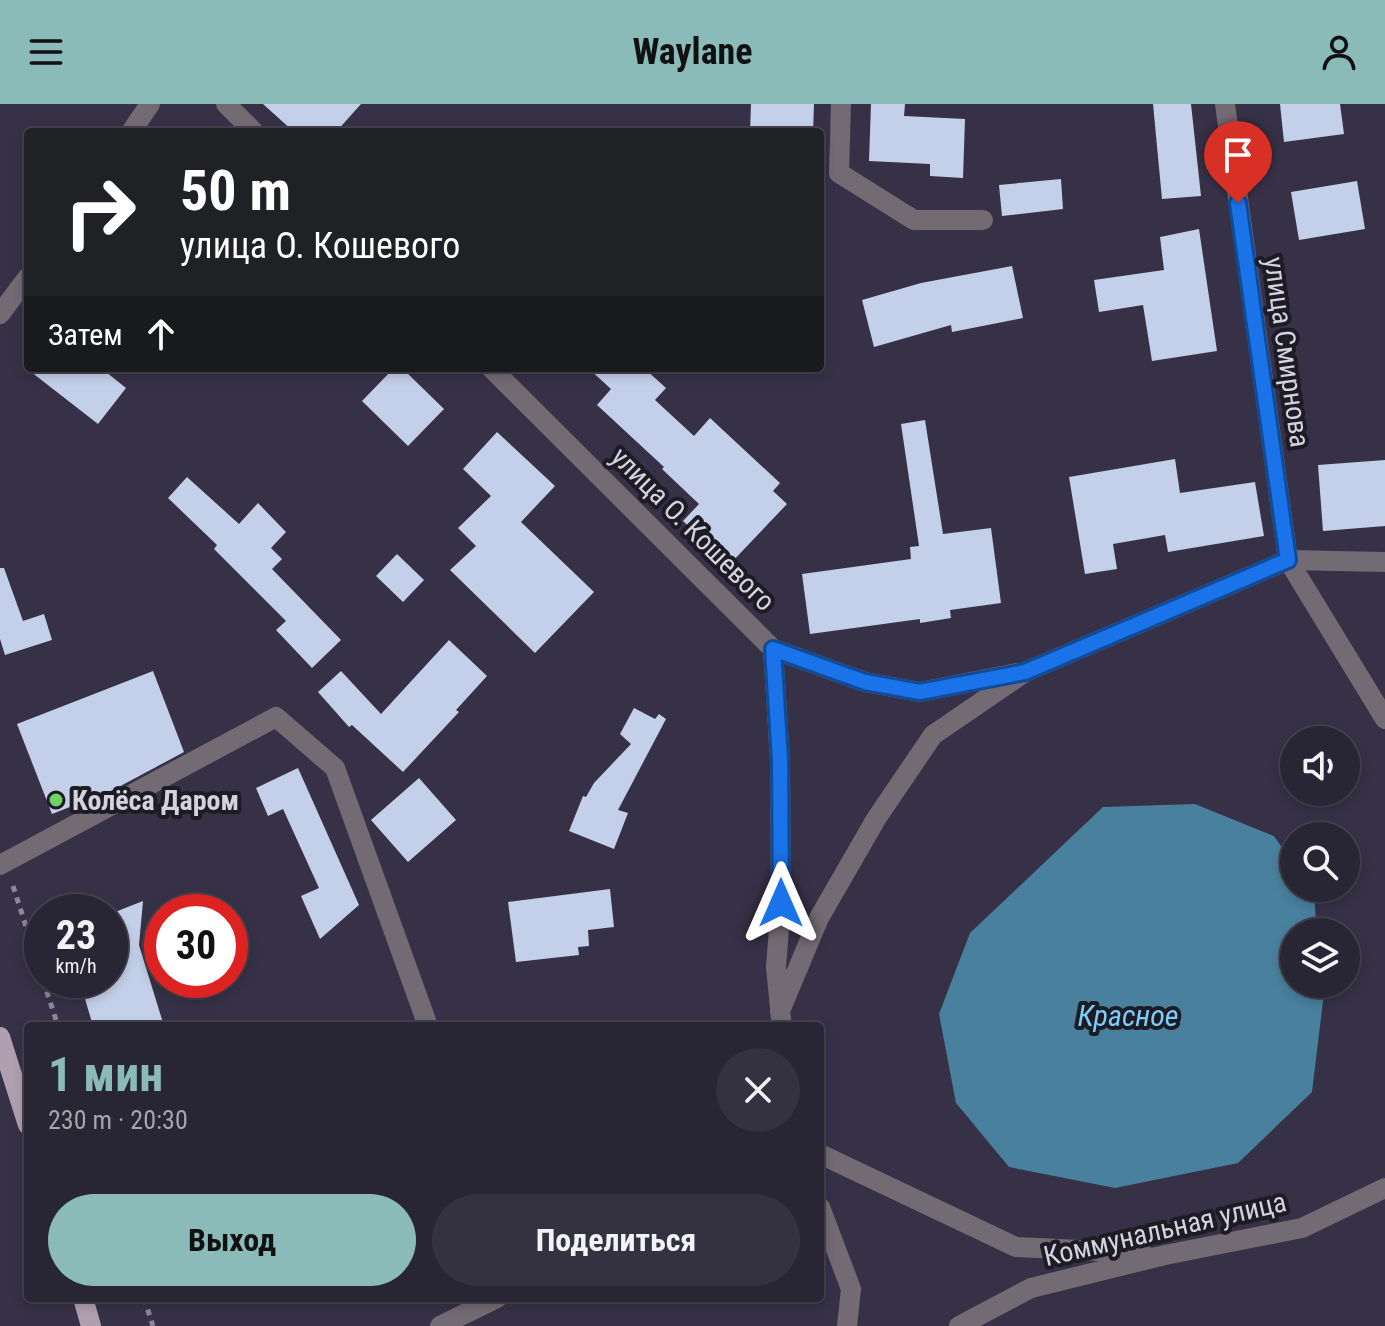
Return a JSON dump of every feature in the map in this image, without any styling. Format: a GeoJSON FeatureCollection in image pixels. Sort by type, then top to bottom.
{"type":"FeatureCollection","features":[{"type":"Feature","properties":{"kind":"main road"},"geometry":{"type":"LineString","coordinates":[[0,1037],[24,1112]]}},
{"type":"Feature","properties":{"kind":"main road"},"geometry":{"type":"LineString","coordinates":[[84,1302],[91,1326]]}},
{"type":"Feature","properties":{"kind":"street"},"geometry":{"type":"LineString","coordinates":[[134,128],[150,104]]}},
{"type":"Feature","properties":{"kind":"street"},"geometry":{"type":"LineString","coordinates":[[226,104],[250,128]]}},
{"type":"Feature","properties":{"kind":"street"},"geometry":{"type":"LineString","coordinates":[[841,104],[839,173],[914,220],[983,220]]}},
{"type":"Feature","properties":{"kind":"street","name":"улица Смирнова"},"geometry":{"type":"LineString","coordinates":[[1225,104],[1288,560]]}},
{"type":"Feature","properties":{"kind":"street"},"geometry":{"type":"LineString","coordinates":[[0,314],[24,282]]}},
{"type":"Feature","properties":{"kind":"street","name":"улица О. Кошевого"},"geometry":{"type":"LineString","coordinates":[[495,372],[773,649],[865,682],[920,692],[1025,672]]}},
{"type":"Feature","properties":{"kind":"street"},"geometry":{"type":"LineString","coordinates":[[781,1018],[819,918],[876,819],[933,735],[1025,672],[1288,560],[1385,562]]}},
{"type":"Feature","properties":{"kind":"street"},"geometry":{"type":"LineString","coordinates":[[1288,560],[1385,719]]}},
{"type":"Feature","properties":{"kind":"street"},"geometry":{"type":"LineString","coordinates":[[773,649],[780,760],[781,903],[776,967],[781,1018]]}},
{"type":"Feature","properties":{"kind":"street"},"geometry":{"type":"LineString","coordinates":[[3,864],[276,717],[335,768],[427,1022]]}},
{"type":"Feature","properties":{"kind":"street"},"geometry":{"type":"LineString","coordinates":[[824,1156],[1016,1247],[1165,1255]]}},
{"type":"Feature","properties":{"kind":"street","name":"Коммунальная улица"},"geometry":{"type":"LineString","coordinates":[[959,1326],[1031,1288],[1165,1255],[1302,1228],[1385,1188]]}},
{"type":"Feature","properties":{"kind":"street"},"geometry":{"type":"LineString","coordinates":[[824,1218],[851,1289],[847,1326]]}},
{"type":"Feature","properties":{"kind":"street"},"geometry":{"type":"LineString","coordinates":[[440,1326],[489,1302]]}},
{"type":"Feature","properties":{"kind":"path"},"geometry":{"type":"LineString","coordinates":[[3,864],[24,924]]}},
{"type":"Feature","properties":{"kind":"path"},"geometry":{"type":"LineString","coordinates":[[49,998],[57,1022]]}},
{"type":"Feature","properties":{"kind":"path"},"geometry":{"type":"LineString","coordinates":[[145,1302],[153,1326]]}},
{"type":"Feature","properties":{"kind":"water","name":"Красное"},"geometry":{"type":"Polygon","coordinates":[[[1195,804],[1274,836],[1280,845],[1280,902],[1315,902],[1316,918],[1280,918],[1280,998],[1323,998],[1323,1001],[1312,1092],[1238,1163],[1115,1188],[1009,1167],[956,1103],[939,1014],[970,933],[1103,807],[1195,804]]]}},
{"type":"Feature","properties":{"kind":"building"},"geometry":{"type":"Polygon","coordinates":[[[263,104],[361,104],[340,128],[290,128],[263,104]]]}},
{"type":"Feature","properties":{"kind":"building"},"geometry":{"type":"Polygon","coordinates":[[[751,104],[814,104],[813,128],[750,128],[751,104]]]}},
{"type":"Feature","properties":{"kind":"building"},"geometry":{"type":"Polygon","coordinates":[[[871,104],[905,104],[904,116],[965,119],[963,178],[930,176],[930,164],[869,161],[871,104]]]}},
{"type":"Feature","properties":{"kind":"building"},"geometry":{"type":"Polygon","coordinates":[[[1153,104],[1191,104],[1201,196],[1162,199],[1153,104]]]}},
{"type":"Feature","properties":{"kind":"building"},"geometry":{"type":"Polygon","coordinates":[[[1280,104],[1340,104],[1344,134],[1284,142],[1280,104]]]}},
{"type":"Feature","properties":{"kind":"building"},"geometry":{"type":"Polygon","coordinates":[[[1061,179],[1063,209],[1002,216],[999,185],[1061,179]]]}},
{"type":"Feature","properties":{"kind":"building"},"geometry":{"type":"Polygon","coordinates":[[[1357,181],[1365,229],[1299,240],[1291,192],[1357,181]]]}},
{"type":"Feature","properties":{"kind":"building"},"geometry":{"type":"Polygon","coordinates":[[[1199,229],[1217,351],[1152,361],[1143,305],[1099,312],[1094,280],[1164,270],[1160,237],[1199,229]]]}},
{"type":"Feature","properties":{"kind":"building"},"geometry":{"type":"Polygon","coordinates":[[[1012,266],[1023,318],[952,332],[951,325],[874,347],[862,300],[921,283],[1012,266]]]}},
{"type":"Feature","properties":{"kind":"building"},"geometry":{"type":"Polygon","coordinates":[[[31,372],[106,372],[126,388],[98,424],[31,372]]]}},
{"type":"Feature","properties":{"kind":"building"},"geometry":{"type":"Polygon","coordinates":[[[390,372],[406,372],[444,409],[408,446],[362,401],[390,372]]]}},
{"type":"Feature","properties":{"kind":"building"},"geometry":{"type":"Polygon","coordinates":[[[592,372],[648,372],[666,388],[655,400],[694,436],[710,418],[780,483],[773,491],[787,504],[729,565],[683,521],[699,504],[597,405],[611,389],[592,372]]]}},
{"type":"Feature","properties":{"kind":"building"},"geometry":{"type":"Polygon","coordinates":[[[925,420],[943,534],[991,528],[1001,603],[950,610],[951,618],[920,623],[920,619],[810,634],[802,574],[911,559],[910,547],[919,546],[901,424],[925,420]]]}},
{"type":"Feature","properties":{"kind":"building"},"geometry":{"type":"Polygon","coordinates":[[[497,432],[555,486],[521,522],[594,592],[535,653],[450,570],[476,546],[458,528],[491,496],[463,469],[497,432]]]}},
{"type":"Feature","properties":{"kind":"building"},"geometry":{"type":"Polygon","coordinates":[[[1175,459],[1180,493],[1255,482],[1264,536],[1168,552],[1165,535],[1113,544],[1117,569],[1085,574],[1069,477],[1175,459]]]}},
{"type":"Feature","properties":{"kind":"building"},"geometry":{"type":"Polygon","coordinates":[[[1385,460],[1385,526],[1323,531],[1318,465],[1385,460]]]}},
{"type":"Feature","properties":{"kind":"building"},"geometry":{"type":"Polygon","coordinates":[[[187,477],[239,524],[258,503],[286,532],[271,548],[282,559],[272,569],[341,640],[312,668],[276,630],[286,621],[214,549],[217,545],[168,498],[187,477]]]}},
{"type":"Feature","properties":{"kind":"building"},"geometry":{"type":"Polygon","coordinates":[[[397,554],[424,580],[403,602],[376,576],[397,554]]]}},
{"type":"Feature","properties":{"kind":"building"},"geometry":{"type":"Polygon","coordinates":[[[0,568],[4,568],[23,621],[44,614],[52,640],[5,655],[0,639],[0,568]]]}},
{"type":"Feature","properties":{"kind":"building"},"geometry":{"type":"Polygon","coordinates":[[[449,640],[487,676],[456,710],[459,712],[403,772],[352,725],[349,727],[318,692],[341,671],[381,714],[449,640]]]}},
{"type":"Feature","properties":{"kind":"building"},"geometry":{"type":"Polygon","coordinates":[[[153,671],[184,752],[113,790],[52,814],[17,724],[153,671]]]}},
{"type":"Feature","properties":{"kind":"building"},"geometry":{"type":"Polygon","coordinates":[[[634,708],[655,719],[659,714],[666,719],[618,810],[628,813],[614,849],[569,831],[583,796],[586,797],[594,783],[631,744],[620,734],[634,708]]]}},
{"type":"Feature","properties":{"kind":"building"},"geometry":{"type":"Polygon","coordinates":[[[298,768],[359,905],[320,939],[301,896],[319,888],[283,809],[268,816],[256,788],[298,768]]]}},
{"type":"Feature","properties":{"kind":"building"},"geometry":{"type":"Polygon","coordinates":[[[419,778],[456,820],[408,862],[371,820],[419,778]]]}},
{"type":"Feature","properties":{"kind":"building"},"geometry":{"type":"Polygon","coordinates":[[[610,889],[614,927],[588,930],[589,946],[578,947],[579,955],[516,962],[508,902],[610,889]]]}},
{"type":"Feature","properties":{"kind":"building"},"geometry":{"type":"Polygon","coordinates":[[[143,901],[139,945],[144,961],[144,998],[155,998],[163,1022],[92,1022],[85,998],[128,998],[128,907],[143,901]]]}},
{"type":"Feature","properties":{"kind":"place","name":"Колёса Даром"},"geometry":{"type":"Point","coordinates":[56,800]}},
{"type":"Feature","properties":{"kind":"route"},"geometry":{"type":"LineString","coordinates":[[781,903],[780,760],[773,649],[865,682],[920,692],[1025,672],[1288,560],[1238,203]]}}]}
